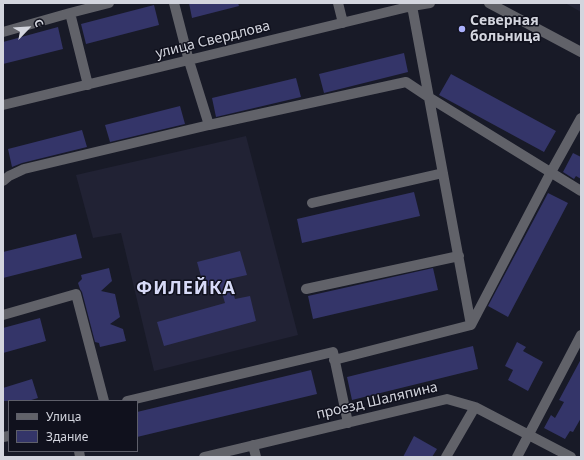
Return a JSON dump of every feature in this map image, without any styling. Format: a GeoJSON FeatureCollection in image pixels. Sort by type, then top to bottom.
{"type":"FeatureCollection","features":[{"type":"Feature","properties":{"kind":"street"},"geometry":{"type":"LineString","coordinates":[[3,32],[109,3]]}},
{"type":"Feature","properties":{"kind":"street"},"geometry":{"type":"LineString","coordinates":[[174,3],[189,61],[209,125]]}},
{"type":"Feature","properties":{"kind":"street"},"geometry":{"type":"LineString","coordinates":[[338,3],[343,23]]}},
{"type":"Feature","properties":{"kind":"street","name":"улица Свердлова"},"geometry":{"type":"LineString","coordinates":[[3,105],[412,6],[430,3]]}},
{"type":"Feature","properties":{"kind":"street"},"geometry":{"type":"LineString","coordinates":[[488,3],[581,52]]}},
{"type":"Feature","properties":{"kind":"street"},"geometry":{"type":"LineString","coordinates":[[412,6],[471,325]]}},
{"type":"Feature","properties":{"kind":"street"},"geometry":{"type":"LineString","coordinates":[[70,13],[88,85]]}},
{"type":"Feature","properties":{"kind":"street"},"geometry":{"type":"LineString","coordinates":[[3,181],[9,176],[24,169],[209,125],[406,82],[581,191]]}},
{"type":"Feature","properties":{"kind":"street"},"geometry":{"type":"LineString","coordinates":[[334,360],[471,325],[581,118]]}},
{"type":"Feature","properties":{"kind":"street"},"geometry":{"type":"LineString","coordinates":[[312,203],[443,173]]}},
{"type":"Feature","properties":{"kind":"street"},"geometry":{"type":"LineString","coordinates":[[306,289],[458,256]]}},
{"type":"Feature","properties":{"kind":"street"},"geometry":{"type":"LineString","coordinates":[[3,315],[76,294],[104,400]]}},
{"type":"Feature","properties":{"kind":"street"},"geometry":{"type":"LineString","coordinates":[[517,457],[581,335]]}},
{"type":"Feature","properties":{"kind":"street"},"geometry":{"type":"LineString","coordinates":[[131,400],[333,352],[348,422]]}},
{"type":"Feature","properties":{"kind":"street","name":"проезд Шаляпина"},"geometry":{"type":"LineString","coordinates":[[204,457],[447,399],[475,407],[571,457]]}},
{"type":"Feature","properties":{"kind":"street"},"geometry":{"type":"LineString","coordinates":[[446,457],[475,407]]}},
{"type":"Feature","properties":{"kind":"street"},"geometry":{"type":"LineString","coordinates":[[253,445],[256,457]]}},
{"type":"Feature","properties":{"kind":"shaded area"},"geometry":{"type":"Polygon","coordinates":[[[565,3],[581,3],[581,12],[565,3]]]}},
{"type":"Feature","properties":{"kind":"shaded area"},"geometry":{"type":"Polygon","coordinates":[[[246,136],[298,335],[154,371],[121,233],[93,238],[76,175],[246,136]]]}},
{"type":"Feature","properties":{"kind":"building"},"geometry":{"type":"Polygon","coordinates":[[[189,3],[238,3],[239,6],[192,18],[189,3]]]}},
{"type":"Feature","properties":{"kind":"building"},"geometry":{"type":"Polygon","coordinates":[[[154,5],[159,25],[86,44],[81,24],[154,5]]]}},
{"type":"Feature","properties":{"kind":"building"},"geometry":{"type":"Polygon","coordinates":[[[58,27],[63,49],[3,64],[3,42],[58,27]]]}},
{"type":"Feature","properties":{"kind":"building"},"geometry":{"type":"Polygon","coordinates":[[[404,53],[408,72],[324,93],[319,74],[404,53]]]}},
{"type":"Feature","properties":{"kind":"building"},"geometry":{"type":"Polygon","coordinates":[[[451,74],[556,131],[544,152],[439,95],[451,74]]]}},
{"type":"Feature","properties":{"kind":"building"},"geometry":{"type":"Polygon","coordinates":[[[296,78],[301,97],[216,117],[212,98],[296,78]]]}},
{"type":"Feature","properties":{"kind":"building"},"geometry":{"type":"Polygon","coordinates":[[[180,106],[185,124],[110,142],[105,125],[180,106]]]}},
{"type":"Feature","properties":{"kind":"building"},"geometry":{"type":"Polygon","coordinates":[[[82,130],[87,147],[22,163],[12,167],[8,149],[82,130]]]}},
{"type":"Feature","properties":{"kind":"building"},"geometry":{"type":"Polygon","coordinates":[[[573,153],[581,157],[581,179],[576,176],[574,179],[563,172],[573,153]]]}},
{"type":"Feature","properties":{"kind":"building"},"geometry":{"type":"Polygon","coordinates":[[[414,192],[420,216],[302,243],[297,219],[414,192]]]}},
{"type":"Feature","properties":{"kind":"building"},"geometry":{"type":"Polygon","coordinates":[[[548,193],[568,203],[508,317],[488,306],[548,193]]]}},
{"type":"Feature","properties":{"kind":"building"},"geometry":{"type":"Polygon","coordinates":[[[76,234],[82,258],[3,278],[3,252],[76,234]]]}},
{"type":"Feature","properties":{"kind":"building"},"geometry":{"type":"Polygon","coordinates":[[[240,251],[247,275],[229,279],[235,299],[250,296],[256,321],[164,346],[157,322],[225,303],[219,283],[204,287],[197,262],[240,251]]]}},
{"type":"Feature","properties":{"kind":"building"},"geometry":{"type":"Polygon","coordinates":[[[109,268],[112,281],[101,291],[115,294],[120,317],[110,324],[123,329],[126,341],[100,347],[99,343],[95,342],[82,292],[78,283],[82,279],[81,275],[109,268]]]}},
{"type":"Feature","properties":{"kind":"building"},"geometry":{"type":"Polygon","coordinates":[[[433,268],[438,290],[313,319],[308,296],[433,268]]]}},
{"type":"Feature","properties":{"kind":"building"},"geometry":{"type":"Polygon","coordinates":[[[40,318],[46,341],[3,353],[3,328],[40,318]]]}},
{"type":"Feature","properties":{"kind":"building"},"geometry":{"type":"Polygon","coordinates":[[[517,342],[526,347],[523,351],[543,362],[528,391],[508,380],[513,370],[505,366],[517,342]]]}},
{"type":"Feature","properties":{"kind":"building"},"geometry":{"type":"Polygon","coordinates":[[[473,346],[478,369],[352,400],[347,377],[473,346]]]}},
{"type":"Feature","properties":{"kind":"building"},"geometry":{"type":"Polygon","coordinates":[[[581,359],[581,418],[573,432],[570,431],[565,439],[544,428],[551,415],[555,418],[564,402],[559,400],[581,359]]]}},
{"type":"Feature","properties":{"kind":"building"},"geometry":{"type":"Polygon","coordinates":[[[311,370],[317,394],[138,437],[138,412],[311,370]]]}},
{"type":"Feature","properties":{"kind":"building"},"geometry":{"type":"Polygon","coordinates":[[[32,379],[38,398],[31,400],[3,401],[3,388],[32,379]]]}},
{"type":"Feature","properties":{"kind":"building"},"geometry":{"type":"Polygon","coordinates":[[[414,436],[437,449],[432,457],[403,457],[414,436]]]}},
{"type":"Feature","properties":{"kind":"place","name":"Северная больница"},"geometry":{"type":"Point","coordinates":[462,29]}},
{"type":"Feature","properties":{"kind":"district","name":"ФИЛЕЙКА"},"geometry":{"type":"Point","coordinates":[186,289]}}]}
